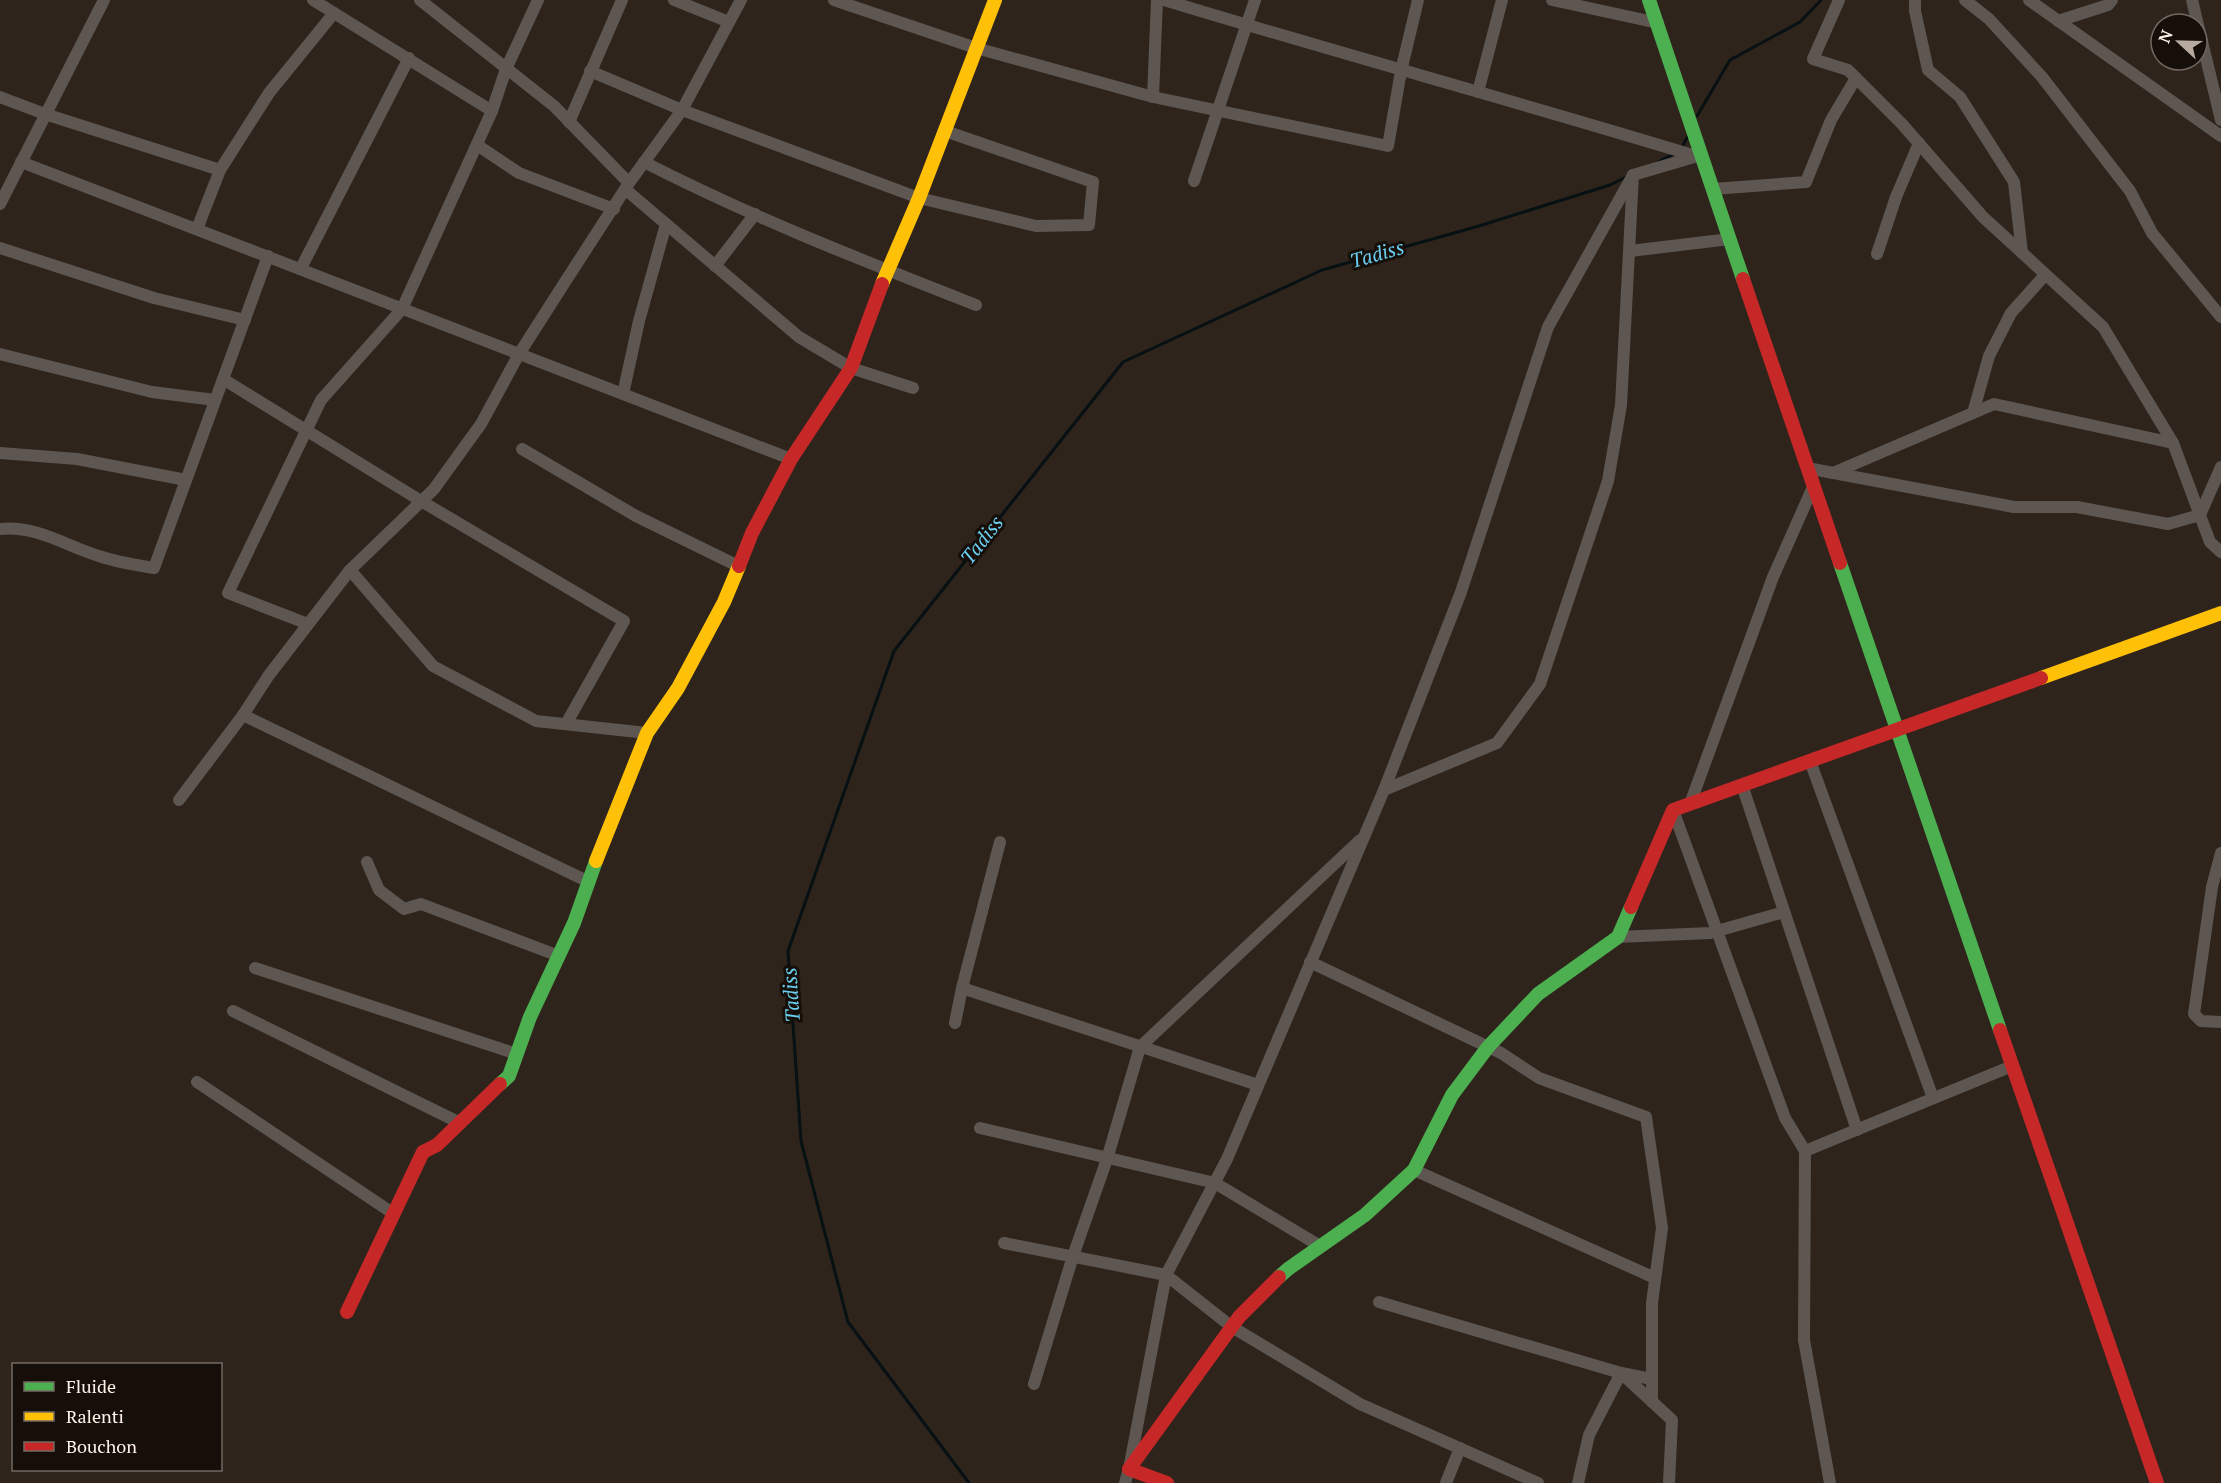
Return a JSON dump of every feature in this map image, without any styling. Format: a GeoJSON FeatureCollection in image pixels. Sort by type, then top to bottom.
{"type":"FeatureCollection","features":[{"type":"Feature","properties":{"kind":"street"},"geometry":{"type":"LineString","coordinates":[[0,204],[104,0]]}},
{"type":"Feature","properties":{"kind":"street"},"geometry":{"type":"LineString","coordinates":[[313,0],[492,111]]}},
{"type":"Feature","properties":{"kind":"street"},"geometry":{"type":"LineString","coordinates":[[420,0],[554,106],[627,186],[666,224],[799,337],[851,368],[913,388]]}},
{"type":"Feature","properties":{"kind":"street"},"geometry":{"type":"LineString","coordinates":[[308,624],[228,593],[321,400],[402,309],[492,111],[506,69],[538,0]]}},
{"type":"Feature","properties":{"kind":"street"},"geometry":{"type":"LineString","coordinates":[[569,122],[622,0]]}},
{"type":"Feature","properties":{"kind":"street"},"geometry":{"type":"LineString","coordinates":[[674,0],[729,22]]}},
{"type":"Feature","properties":{"kind":"street"},"geometry":{"type":"LineString","coordinates":[[179,800],[243,715],[269,675],[350,570],[434,489],[481,424],[519,354],[627,186],[682,110],[741,0]]}},
{"type":"Feature","properties":{"kind":"street"},"geometry":{"type":"LineString","coordinates":[[834,0],[976,48],[1153,97],[1388,146],[1401,71],[1418,0]]}},
{"type":"Feature","properties":{"kind":"street"},"geometry":{"type":"LineString","coordinates":[[347,1312],[423,1152],[437,1145],[509,1076],[530,1017],[574,923],[647,733],[678,688],[724,602],[752,533],[791,459],[851,368],[887,270],[919,198],[995,0]]}},
{"type":"Feature","properties":{"kind":"street"},"geometry":{"type":"LineString","coordinates":[[1153,97],[1156,0]]}},
{"type":"Feature","properties":{"kind":"street"},"geometry":{"type":"LineString","coordinates":[[1164,0],[1401,71],[1699,156]]}},
{"type":"Feature","properties":{"kind":"street"},"geometry":{"type":"LineString","coordinates":[[1194,181],[1255,0]]}},
{"type":"Feature","properties":{"kind":"street"},"geometry":{"type":"LineString","coordinates":[[1478,92],[1503,0]]}},
{"type":"Feature","properties":{"kind":"street"},"geometry":{"type":"LineString","coordinates":[[1552,0],[1658,23]]}},
{"type":"Feature","properties":{"kind":"street"},"geometry":{"type":"LineString","coordinates":[[1649,0],[1699,156],[1713,189],[1896,730],[2157,1483]]}},
{"type":"Feature","properties":{"kind":"street"},"geometry":{"type":"LineString","coordinates":[[1839,0],[1813,59],[1848,70],[1919,143],[1983,217],[2103,327],[2173,443],[2210,542],[2221,552]]}},
{"type":"Feature","properties":{"kind":"street"},"geometry":{"type":"LineString","coordinates":[[1915,0],[1915,11],[1928,70],[1960,97],[2014,182],[2022,253]]}},
{"type":"Feature","properties":{"kind":"street"},"geometry":{"type":"LineString","coordinates":[[1965,0],[1989,19],[2042,77],[2130,191],[2152,233],[2221,317]]}},
{"type":"Feature","properties":{"kind":"street"},"geometry":{"type":"LineString","coordinates":[[2029,0],[2221,136]]}},
{"type":"Feature","properties":{"kind":"street"},"geometry":{"type":"LineString","coordinates":[[2058,21],[2108,5],[2112,0]]}},
{"type":"Feature","properties":{"kind":"street"},"geometry":{"type":"LineString","coordinates":[[2192,0],[2216,82],[2221,120]]}},
{"type":"Feature","properties":{"kind":"street"},"geometry":{"type":"LineString","coordinates":[[197,229],[220,170],[269,93],[334,13]]}},
{"type":"Feature","properties":{"kind":"street"},"geometry":{"type":"LineString","coordinates":[[301,268],[409,58]]}},
{"type":"Feature","properties":{"kind":"street"},"geometry":{"type":"LineString","coordinates":[[590,71],[682,110],[919,198],[1036,226],[1089,225],[1093,182],[945,131]]}},
{"type":"Feature","properties":{"kind":"street"},"geometry":{"type":"LineString","coordinates":[[1713,189],[1806,182],[1831,120],[1856,78]]}},
{"type":"Feature","properties":{"kind":"street"},"geometry":{"type":"LineString","coordinates":[[0,97],[45,114],[220,170]]}},
{"type":"Feature","properties":{"kind":"street"},"geometry":{"type":"LineString","coordinates":[[1877,254],[1896,197],[1919,143]]}},
{"type":"Feature","properties":{"kind":"street"},"geometry":{"type":"LineString","coordinates":[[477,145],[519,173],[614,209]]}},
{"type":"Feature","properties":{"kind":"street"},"geometry":{"type":"LineString","coordinates":[[1125,1483],[1166,1275],[1227,1159],[1384,790],[1461,592],[1548,327],[1633,175],[1699,156]]}},
{"type":"Feature","properties":{"kind":"street"},"geometry":{"type":"LineString","coordinates":[[21,162],[301,268],[791,459]]}},
{"type":"Feature","properties":{"kind":"street"},"geometry":{"type":"LineString","coordinates":[[644,162],[700,191],[976,305]]}},
{"type":"Feature","properties":{"kind":"street"},"geometry":{"type":"LineString","coordinates":[[1384,790],[1497,743],[1540,684],[1608,482],[1620,405],[1633,175]]}},
{"type":"Feature","properties":{"kind":"street"},"geometry":{"type":"LineString","coordinates":[[715,266],[755,214]]}},
{"type":"Feature","properties":{"kind":"street"},"geometry":{"type":"LineString","coordinates":[[624,394],[639,321],[666,224]]}},
{"type":"Feature","properties":{"kind":"street"},"geometry":{"type":"LineString","coordinates":[[1630,251],[1730,239]]}},
{"type":"Feature","properties":{"kind":"street"},"geometry":{"type":"LineString","coordinates":[[0,248],[154,298],[244,321]]}},
{"type":"Feature","properties":{"kind":"street"},"geometry":{"type":"LineString","coordinates":[[0,529],[37,531],[99,556],[154,568],[268,256]]}},
{"type":"Feature","properties":{"kind":"street"},"geometry":{"type":"LineString","coordinates":[[1973,413],[1989,356],[2011,313],[2045,275]]}},
{"type":"Feature","properties":{"kind":"street"},"geometry":{"type":"LineString","coordinates":[[0,354],[152,392],[215,400]]}},
{"type":"Feature","properties":{"kind":"street"},"geometry":{"type":"LineString","coordinates":[[223,379],[421,501],[624,621],[566,724]]}},
{"type":"Feature","properties":{"kind":"street"},"geometry":{"type":"LineString","coordinates":[[1833,473],[1994,404],[2173,443]]}},
{"type":"Feature","properties":{"kind":"street"},"geometry":{"type":"LineString","coordinates":[[522,449],[636,516],[738,566]]}},
{"type":"Feature","properties":{"kind":"street"},"geometry":{"type":"LineString","coordinates":[[0,453],[77,459],[186,480]]}},
{"type":"Feature","properties":{"kind":"street"},"geometry":{"type":"LineString","coordinates":[[2200,515],[2221,467]]}},
{"type":"Feature","properties":{"kind":"street"},"geometry":{"type":"LineString","coordinates":[[1807,468],[2014,507],[2077,507],[2168,524],[2200,515]]}},
{"type":"Feature","properties":{"kind":"street"},"geometry":{"type":"LineString","coordinates":[[1690,804],[1773,577],[1813,487]]}},
{"type":"Feature","properties":{"kind":"street"},"geometry":{"type":"LineString","coordinates":[[350,570],[433,666],[536,721],[647,733]]}},
{"type":"Feature","properties":{"kind":"street"},"geometry":{"type":"LineString","coordinates":[[1129,1469],[1239,1317],[1288,1269],[1365,1215],[1414,1170],[1452,1095],[1488,1047],[1538,994],[1618,937],[1673,810],[2221,613]]}},
{"type":"Feature","properties":{"kind":"street"},"geometry":{"type":"LineString","coordinates":[[243,715],[589,882]]}},
{"type":"Feature","properties":{"kind":"street"},"geometry":{"type":"LineString","coordinates":[[1810,761],[1933,1098]]}},
{"type":"Feature","properties":{"kind":"street"},"geometry":{"type":"LineString","coordinates":[[1742,785],[1857,1130]]}},
{"type":"Feature","properties":{"kind":"street"},"geometry":{"type":"LineString","coordinates":[[1673,810],[1785,1118],[1805,1151],[1804,1340],[1830,1483]]}},
{"type":"Feature","properties":{"kind":"street"},"geometry":{"type":"LineString","coordinates":[[1034,1384],[1073,1256],[1107,1159],[1140,1047],[1364,837]]}},
{"type":"Feature","properties":{"kind":"street"},"geometry":{"type":"LineString","coordinates":[[955,1023],[1000,842]]}},
{"type":"Feature","properties":{"kind":"street"},"geometry":{"type":"LineString","coordinates":[[2221,853],[2212,887],[2194,1014],[2201,1021],[2221,1022]]}},
{"type":"Feature","properties":{"kind":"street"},"geometry":{"type":"LineString","coordinates":[[367,862],[379,890],[404,909],[421,904],[559,956]]}},
{"type":"Feature","properties":{"kind":"street"},"geometry":{"type":"LineString","coordinates":[[1618,937],[1717,931],[1784,912]]}},
{"type":"Feature","properties":{"kind":"street"},"geometry":{"type":"LineString","coordinates":[[1310,962],[1488,1047],[1539,1078],[1646,1117],[1662,1228],[1652,1303],[1652,1401]]}},
{"type":"Feature","properties":{"kind":"street"},"geometry":{"type":"LineString","coordinates":[[255,968],[517,1054]]}},
{"type":"Feature","properties":{"kind":"street"},"geometry":{"type":"LineString","coordinates":[[962,988],[1258,1084]]}},
{"type":"Feature","properties":{"kind":"street"},"geometry":{"type":"LineString","coordinates":[[233,1011],[460,1123]]}},
{"type":"Feature","properties":{"kind":"street"},"geometry":{"type":"LineString","coordinates":[[1805,1151],[2012,1066]]}},
{"type":"Feature","properties":{"kind":"street"},"geometry":{"type":"LineString","coordinates":[[196,1082],[394,1214]]}},
{"type":"Feature","properties":{"kind":"street"},"geometry":{"type":"LineString","coordinates":[[980,1128],[1215,1183],[1320,1246]]}},
{"type":"Feature","properties":{"kind":"street"},"geometry":{"type":"LineString","coordinates":[[1414,1170],[1656,1278]]}},
{"type":"Feature","properties":{"kind":"street"},"geometry":{"type":"LineString","coordinates":[[1004,1243],[1166,1275],[1232,1327],[1360,1404],[1538,1483]]}},
{"type":"Feature","properties":{"kind":"street"},"geometry":{"type":"LineString","coordinates":[[1379,1302],[1652,1380]]}},
{"type":"Feature","properties":{"kind":"street"},"geometry":{"type":"LineString","coordinates":[[1621,1373],[1672,1420],[1669,1483]]}},
{"type":"Feature","properties":{"kind":"street"},"geometry":{"type":"LineString","coordinates":[[1578,1483],[1589,1435],[1621,1373]]}},
{"type":"Feature","properties":{"kind":"street"},"geometry":{"type":"LineString","coordinates":[[1446,1483],[1460,1448]]}},
{"type":"Feature","properties":{"kind":"street"},"geometry":{"type":"LineString","coordinates":[[1129,1469],[1167,1483]]}},
{"type":"Feature","properties":{"kind":"waterway","name":"Tadiss"},"geometry":{"type":"LineString","coordinates":[[1697,116],[1730,60],[1800,22],[1821,0]]}},
{"type":"Feature","properties":{"kind":"waterway","name":"Tadiss"},"geometry":{"type":"LineString","coordinates":[[1681,149],[1688,136]]}},
{"type":"Feature","properties":{"kind":"waterway","name":"Tadiss"},"geometry":{"type":"LineString","coordinates":[[1658,162],[1674,154]]}},
{"type":"Feature","properties":{"kind":"waterway","name":"Tadiss"},"geometry":{"type":"LineString","coordinates":[[969,1483],[848,1322],[801,1141],[788,951],[894,651],[1123,362],[1322,270],[1479,226],[1610,185],[1628,176]]}},
{"type":"Feature","properties":{"kind":"traffic: fast"},"geometry":{"type":"LineString","coordinates":[[1649,0],[1743,279]]}},
{"type":"Feature","properties":{"kind":"traffic: fast"},"geometry":{"type":"LineString","coordinates":[[1840,563],[2000,1030]]}},
{"type":"Feature","properties":{"kind":"traffic: fast"},"geometry":{"type":"LineString","coordinates":[[500,1084],[509,1076],[530,1017],[574,923],[596,861]]}},
{"type":"Feature","properties":{"kind":"traffic: fast"},"geometry":{"type":"LineString","coordinates":[[1279,1277],[1365,1215],[1414,1170],[1452,1095],[1488,1047],[1538,994],[1618,937],[1631,907]]}},
{"type":"Feature","properties":{"kind":"traffic: slow"},"geometry":{"type":"LineString","coordinates":[[882,284],[919,198],[995,0]]}},
{"type":"Feature","properties":{"kind":"traffic: slow"},"geometry":{"type":"LineString","coordinates":[[596,861],[647,733],[678,688],[724,602],[739,566]]}},
{"type":"Feature","properties":{"kind":"traffic: slow"},"geometry":{"type":"LineString","coordinates":[[2041,678],[2221,613]]}},
{"type":"Feature","properties":{"kind":"traffic: jam"},"geometry":{"type":"LineString","coordinates":[[1743,279],[1840,563]]}},
{"type":"Feature","properties":{"kind":"traffic: jam"},"geometry":{"type":"LineString","coordinates":[[739,566],[752,533],[791,459],[851,368],[882,284]]}},
{"type":"Feature","properties":{"kind":"traffic: jam"},"geometry":{"type":"LineString","coordinates":[[1631,907],[1673,810],[2041,678]]}},
{"type":"Feature","properties":{"kind":"traffic: jam"},"geometry":{"type":"LineString","coordinates":[[2000,1030],[2157,1483]]}},
{"type":"Feature","properties":{"kind":"traffic: jam"},"geometry":{"type":"LineString","coordinates":[[347,1312],[423,1152],[437,1145],[500,1084]]}},
{"type":"Feature","properties":{"kind":"traffic: jam"},"geometry":{"type":"LineString","coordinates":[[1167,1483],[1129,1469],[1239,1317],[1279,1277]]}}]}
